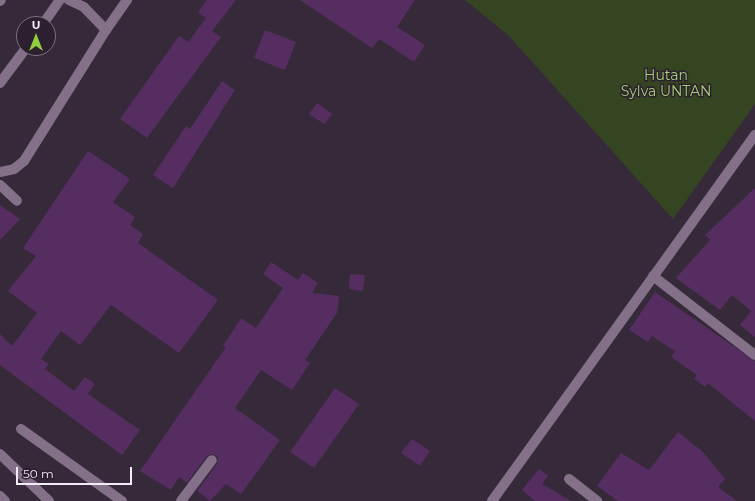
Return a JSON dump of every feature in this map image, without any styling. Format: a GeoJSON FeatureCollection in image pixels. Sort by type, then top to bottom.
{"type":"FeatureCollection","features":[{"type":"Feature","properties":{"kind":"lane"},"geometry":{"type":"LineString","coordinates":[[49,16],[60,0]]}},
{"type":"Feature","properties":{"kind":"lane"},"geometry":{"type":"LineString","coordinates":[[69,0],[84,8],[106,30]]}},
{"type":"Feature","properties":{"kind":"lane"},"geometry":{"type":"LineString","coordinates":[[0,172],[14,169],[24,161],[106,30],[127,0]]}},
{"type":"Feature","properties":{"kind":"lane"},"geometry":{"type":"LineString","coordinates":[[0,83],[20,56]]}},
{"type":"Feature","properties":{"kind":"lane"},"geometry":{"type":"LineString","coordinates":[[492,501],[755,136]]}},
{"type":"Feature","properties":{"kind":"lane"},"geometry":{"type":"LineString","coordinates":[[0,185],[17,201]]}},
{"type":"Feature","properties":{"kind":"lane"},"geometry":{"type":"LineString","coordinates":[[653,276],[755,355]]}},
{"type":"Feature","properties":{"kind":"lane"},"geometry":{"type":"LineString","coordinates":[[21,429],[122,501]]}},
{"type":"Feature","properties":{"kind":"lane"},"geometry":{"type":"LineString","coordinates":[[0,454],[49,501]]}},
{"type":"Feature","properties":{"kind":"lane"},"geometry":{"type":"LineString","coordinates":[[182,501],[212,460]]}},
{"type":"Feature","properties":{"kind":"lane"},"geometry":{"type":"LineString","coordinates":[[569,479],[597,501]]}},
{"type":"Feature","properties":{"kind":"lane"},"geometry":{"type":"LineString","coordinates":[[0,496],[5,501]]}},
{"type":"Feature","properties":{"kind":"green space","name":"Hutan Sylva UNTAN"},"geometry":{"type":"Polygon","coordinates":[[[465,0],[755,0],[755,104],[673,219],[509,36],[465,0]]]}},
{"type":"Feature","properties":{"kind":"building"},"geometry":{"type":"Polygon","coordinates":[[[207,0],[236,0],[212,31],[221,37],[147,138],[120,119],[179,36],[188,42],[206,18],[198,12],[207,0]]]}},
{"type":"Feature","properties":{"kind":"building"},"geometry":{"type":"Polygon","coordinates":[[[300,0],[415,0],[397,27],[425,45],[414,62],[379,39],[372,48],[300,0]]]}},
{"type":"Feature","properties":{"kind":"building"},"geometry":{"type":"Polygon","coordinates":[[[265,30],[296,42],[285,70],[254,58],[265,30]]]}},
{"type":"Feature","properties":{"kind":"building"},"geometry":{"type":"Polygon","coordinates":[[[222,81],[235,90],[173,188],[153,175],[186,126],[190,129],[222,81]]]}},
{"type":"Feature","properties":{"kind":"building"},"geometry":{"type":"Polygon","coordinates":[[[317,103],[332,114],[324,124],[309,114],[317,103]]]}},
{"type":"Feature","properties":{"kind":"building"},"geometry":{"type":"Polygon","coordinates":[[[88,151],[130,179],[113,202],[135,217],[130,225],[143,234],[138,243],[218,300],[179,353],[111,305],[80,345],[61,331],[41,359],[49,364],[45,369],[74,391],[85,377],[95,384],[88,394],[140,430],[122,455],[0,365],[0,334],[12,346],[37,313],[8,291],[36,256],[23,248],[88,151]]]}},
{"type":"Feature","properties":{"kind":"building"},"geometry":{"type":"Polygon","coordinates":[[[755,188],[755,337],[740,325],[751,311],[732,295],[720,310],[676,278],[710,240],[705,235],[755,188]]]}},
{"type":"Feature","properties":{"kind":"building"},"geometry":{"type":"Polygon","coordinates":[[[0,205],[20,219],[0,240],[0,205]]]}},
{"type":"Feature","properties":{"kind":"building"},"geometry":{"type":"Polygon","coordinates":[[[271,262],[298,280],[303,273],[318,283],[312,293],[339,296],[337,313],[305,360],[310,363],[292,390],[261,370],[235,408],[280,440],[241,494],[226,484],[210,501],[197,491],[217,464],[218,457],[212,454],[207,456],[187,483],[179,477],[171,490],[140,471],[226,347],[223,346],[241,318],[256,328],[283,288],[263,274],[271,262]]]}},
{"type":"Feature","properties":{"kind":"building"},"geometry":{"type":"Polygon","coordinates":[[[350,274],[365,275],[363,291],[349,289],[350,274]]]}},
{"type":"Feature","properties":{"kind":"building"},"geometry":{"type":"Polygon","coordinates":[[[655,292],[755,361],[755,421],[708,383],[705,387],[694,379],[697,375],[671,357],[675,351],[652,336],[648,342],[629,330],[655,292]]]}},
{"type":"Feature","properties":{"kind":"building"},"geometry":{"type":"Polygon","coordinates":[[[335,388],[359,404],[314,468],[290,452],[335,388]]]}},
{"type":"Feature","properties":{"kind":"building"},"geometry":{"type":"Polygon","coordinates":[[[678,432],[703,452],[725,479],[718,487],[737,501],[618,501],[597,486],[621,453],[649,470],[678,432]]]}},
{"type":"Feature","properties":{"kind":"building"},"geometry":{"type":"Polygon","coordinates":[[[412,439],[430,451],[420,466],[401,453],[412,439]]]}},
{"type":"Feature","properties":{"kind":"building"},"geometry":{"type":"Polygon","coordinates":[[[539,469],[548,476],[542,484],[571,501],[535,501],[522,490],[539,469]]]}}]}
